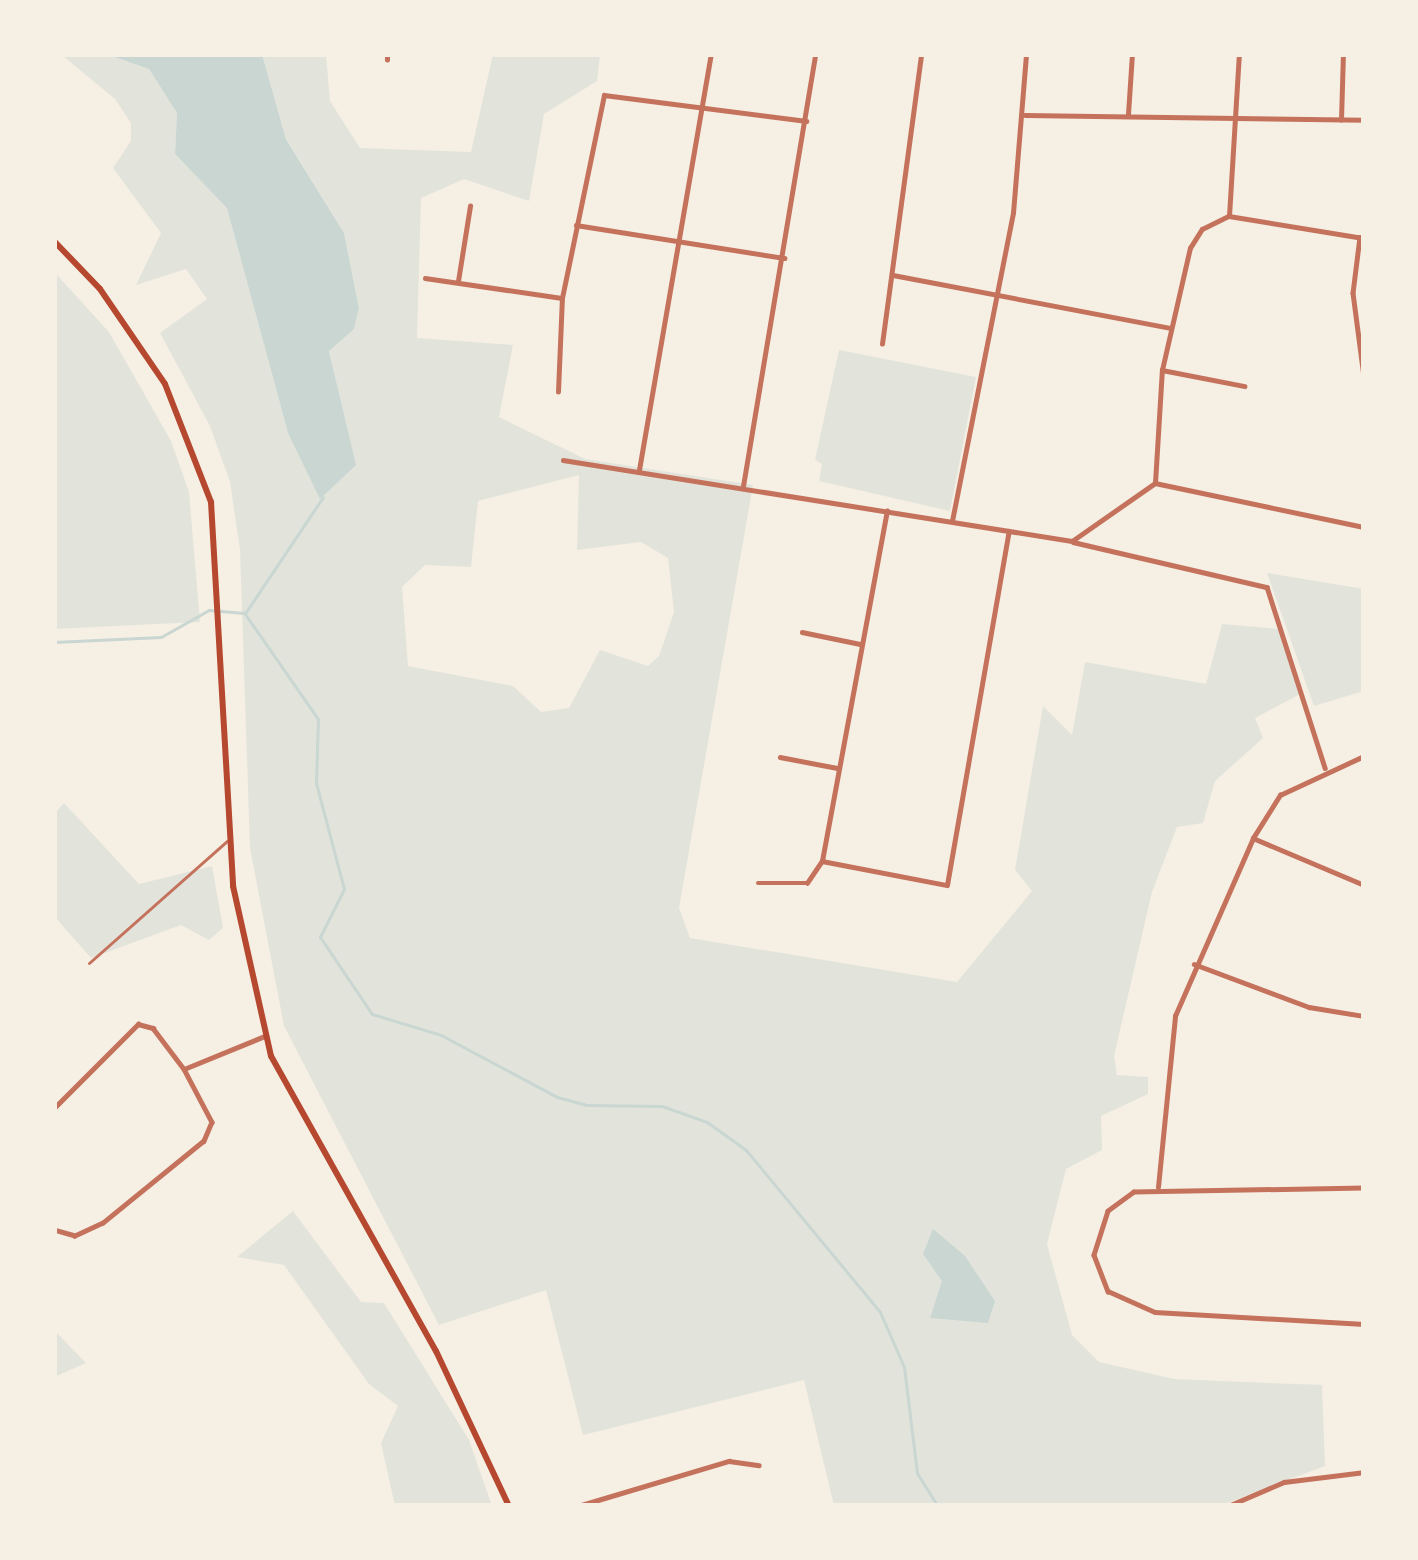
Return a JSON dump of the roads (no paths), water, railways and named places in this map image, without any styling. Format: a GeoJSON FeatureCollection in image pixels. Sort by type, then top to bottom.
{"type":"FeatureCollection","features":[{"type":"Feature","properties":{"kind":"main road"},"geometry":{"type":"LineString","coordinates":[[54,241],[100,289],[165,384],[211,502],[228,840],[265,1036],[472,1420],[509,1506]]}},
{"type":"Feature","properties":{"kind":"street"},"geometry":{"type":"LineString","coordinates":[[639,470],[711,54]]}},
{"type":"Feature","properties":{"kind":"street"},"geometry":{"type":"LineString","coordinates":[[743,487],[815,54]]}},
{"type":"Feature","properties":{"kind":"street"},"geometry":{"type":"LineString","coordinates":[[882,344],[921,54]]}},
{"type":"Feature","properties":{"kind":"street"},"geometry":{"type":"LineString","coordinates":[[952,521],[1025,115],[1026,54]]}},
{"type":"Feature","properties":{"kind":"street"},"geometry":{"type":"LineString","coordinates":[[1128,116],[1132,54]]}},
{"type":"Feature","properties":{"kind":"street"},"geometry":{"type":"LineString","coordinates":[[1229,216],[1239,54]]}},
{"type":"Feature","properties":{"kind":"street"},"geometry":{"type":"LineString","coordinates":[[1341,120],[1343,54]]}},
{"type":"Feature","properties":{"kind":"street"},"geometry":{"type":"LineString","coordinates":[[558,392],[562,298],[604,94],[806,121]]}},
{"type":"Feature","properties":{"kind":"street"},"geometry":{"type":"LineString","coordinates":[[1025,115],[1364,120]]}},
{"type":"Feature","properties":{"kind":"street"},"geometry":{"type":"LineString","coordinates":[[458,281],[470,206]]}},
{"type":"Feature","properties":{"kind":"street"},"geometry":{"type":"LineString","coordinates":[[1155,483],[1162,370],[1194,238],[1229,216],[1362,237],[1353,293],[1364,377]]}},
{"type":"Feature","properties":{"kind":"street"},"geometry":{"type":"LineString","coordinates":[[576,225],[784,258]]}},
{"type":"Feature","properties":{"kind":"street"},"geometry":{"type":"LineString","coordinates":[[893,275],[1171,328]]}},
{"type":"Feature","properties":{"kind":"street"},"geometry":{"type":"LineString","coordinates":[[425,278],[562,298]]}},
{"type":"Feature","properties":{"kind":"street"},"geometry":{"type":"LineString","coordinates":[[1162,370],[1244,386]]}},
{"type":"Feature","properties":{"kind":"street"},"geometry":{"type":"LineString","coordinates":[[563,460],[1072,542],[1267,587],[1325,768]]}},
{"type":"Feature","properties":{"kind":"street"},"geometry":{"type":"LineString","coordinates":[[1072,542],[1155,483],[1364,527]]}},
{"type":"Feature","properties":{"kind":"street"},"geometry":{"type":"LineString","coordinates":[[758,883],[807,883],[822,861],[887,510]]}},
{"type":"Feature","properties":{"kind":"street"},"geometry":{"type":"LineString","coordinates":[[822,861],[946,885],[1009,531]]}},
{"type":"Feature","properties":{"kind":"street"},"geometry":{"type":"LineString","coordinates":[[802,632],[860,644]]}},
{"type":"Feature","properties":{"kind":"street"},"geometry":{"type":"LineString","coordinates":[[1158,1187],[1166,1057],[1195,964],[1253,838],[1276,802],[1325,768],[1364,756]]}},
{"type":"Feature","properties":{"kind":"street"},"geometry":{"type":"LineString","coordinates":[[780,758],[837,768]]}},
{"type":"Feature","properties":{"kind":"street"},"geometry":{"type":"LineString","coordinates":[[1253,838],[1364,884]]}},
{"type":"Feature","properties":{"kind":"street"},"geometry":{"type":"LineString","coordinates":[[1195,964],[1277,998],[1364,1016]]}},
{"type":"Feature","properties":{"kind":"street"},"geometry":{"type":"LineString","coordinates":[[54,1108],[138,1024],[153,1028],[184,1069],[212,1122],[203,1141],[90,1231],[54,1230]]}},
{"type":"Feature","properties":{"kind":"street"},"geometry":{"type":"LineString","coordinates":[[184,1069],[265,1036]]}},
{"type":"Feature","properties":{"kind":"street"},"geometry":{"type":"LineString","coordinates":[[1364,1189],[1158,1187],[1134,1192],[1108,1210],[1094,1241],[1099,1274],[1119,1300],[1155,1312],[1364,1324]]}},
{"type":"Feature","properties":{"kind":"street"},"geometry":{"type":"LineString","coordinates":[[578,1506],[729,1461],[759,1465]]}},
{"type":"Feature","properties":{"kind":"street"},"geometry":{"type":"LineString","coordinates":[[1228,1506],[1284,1482],[1364,1472]]}},
{"type":"Feature","properties":{"kind":"lane"},"geometry":{"type":"LineString","coordinates":[[89,962],[228,840]]}},
{"type":"Feature","properties":{"kind":"waterway"},"geometry":{"type":"LineString","coordinates":[[246,612],[323,497]]}},
{"type":"Feature","properties":{"kind":"waterway"},"geometry":{"type":"LineString","coordinates":[[54,642],[161,637],[209,610],[244,613]]}},
{"type":"Feature","properties":{"kind":"waterway"},"geometry":{"type":"LineString","coordinates":[[245,614],[318,719],[316,783],[344,889],[320,937],[372,1014],[441,1035],[557,1097],[586,1105],[662,1106],[707,1122],[746,1150],[880,1312],[904,1367],[917,1473],[938,1506]]}}]}
